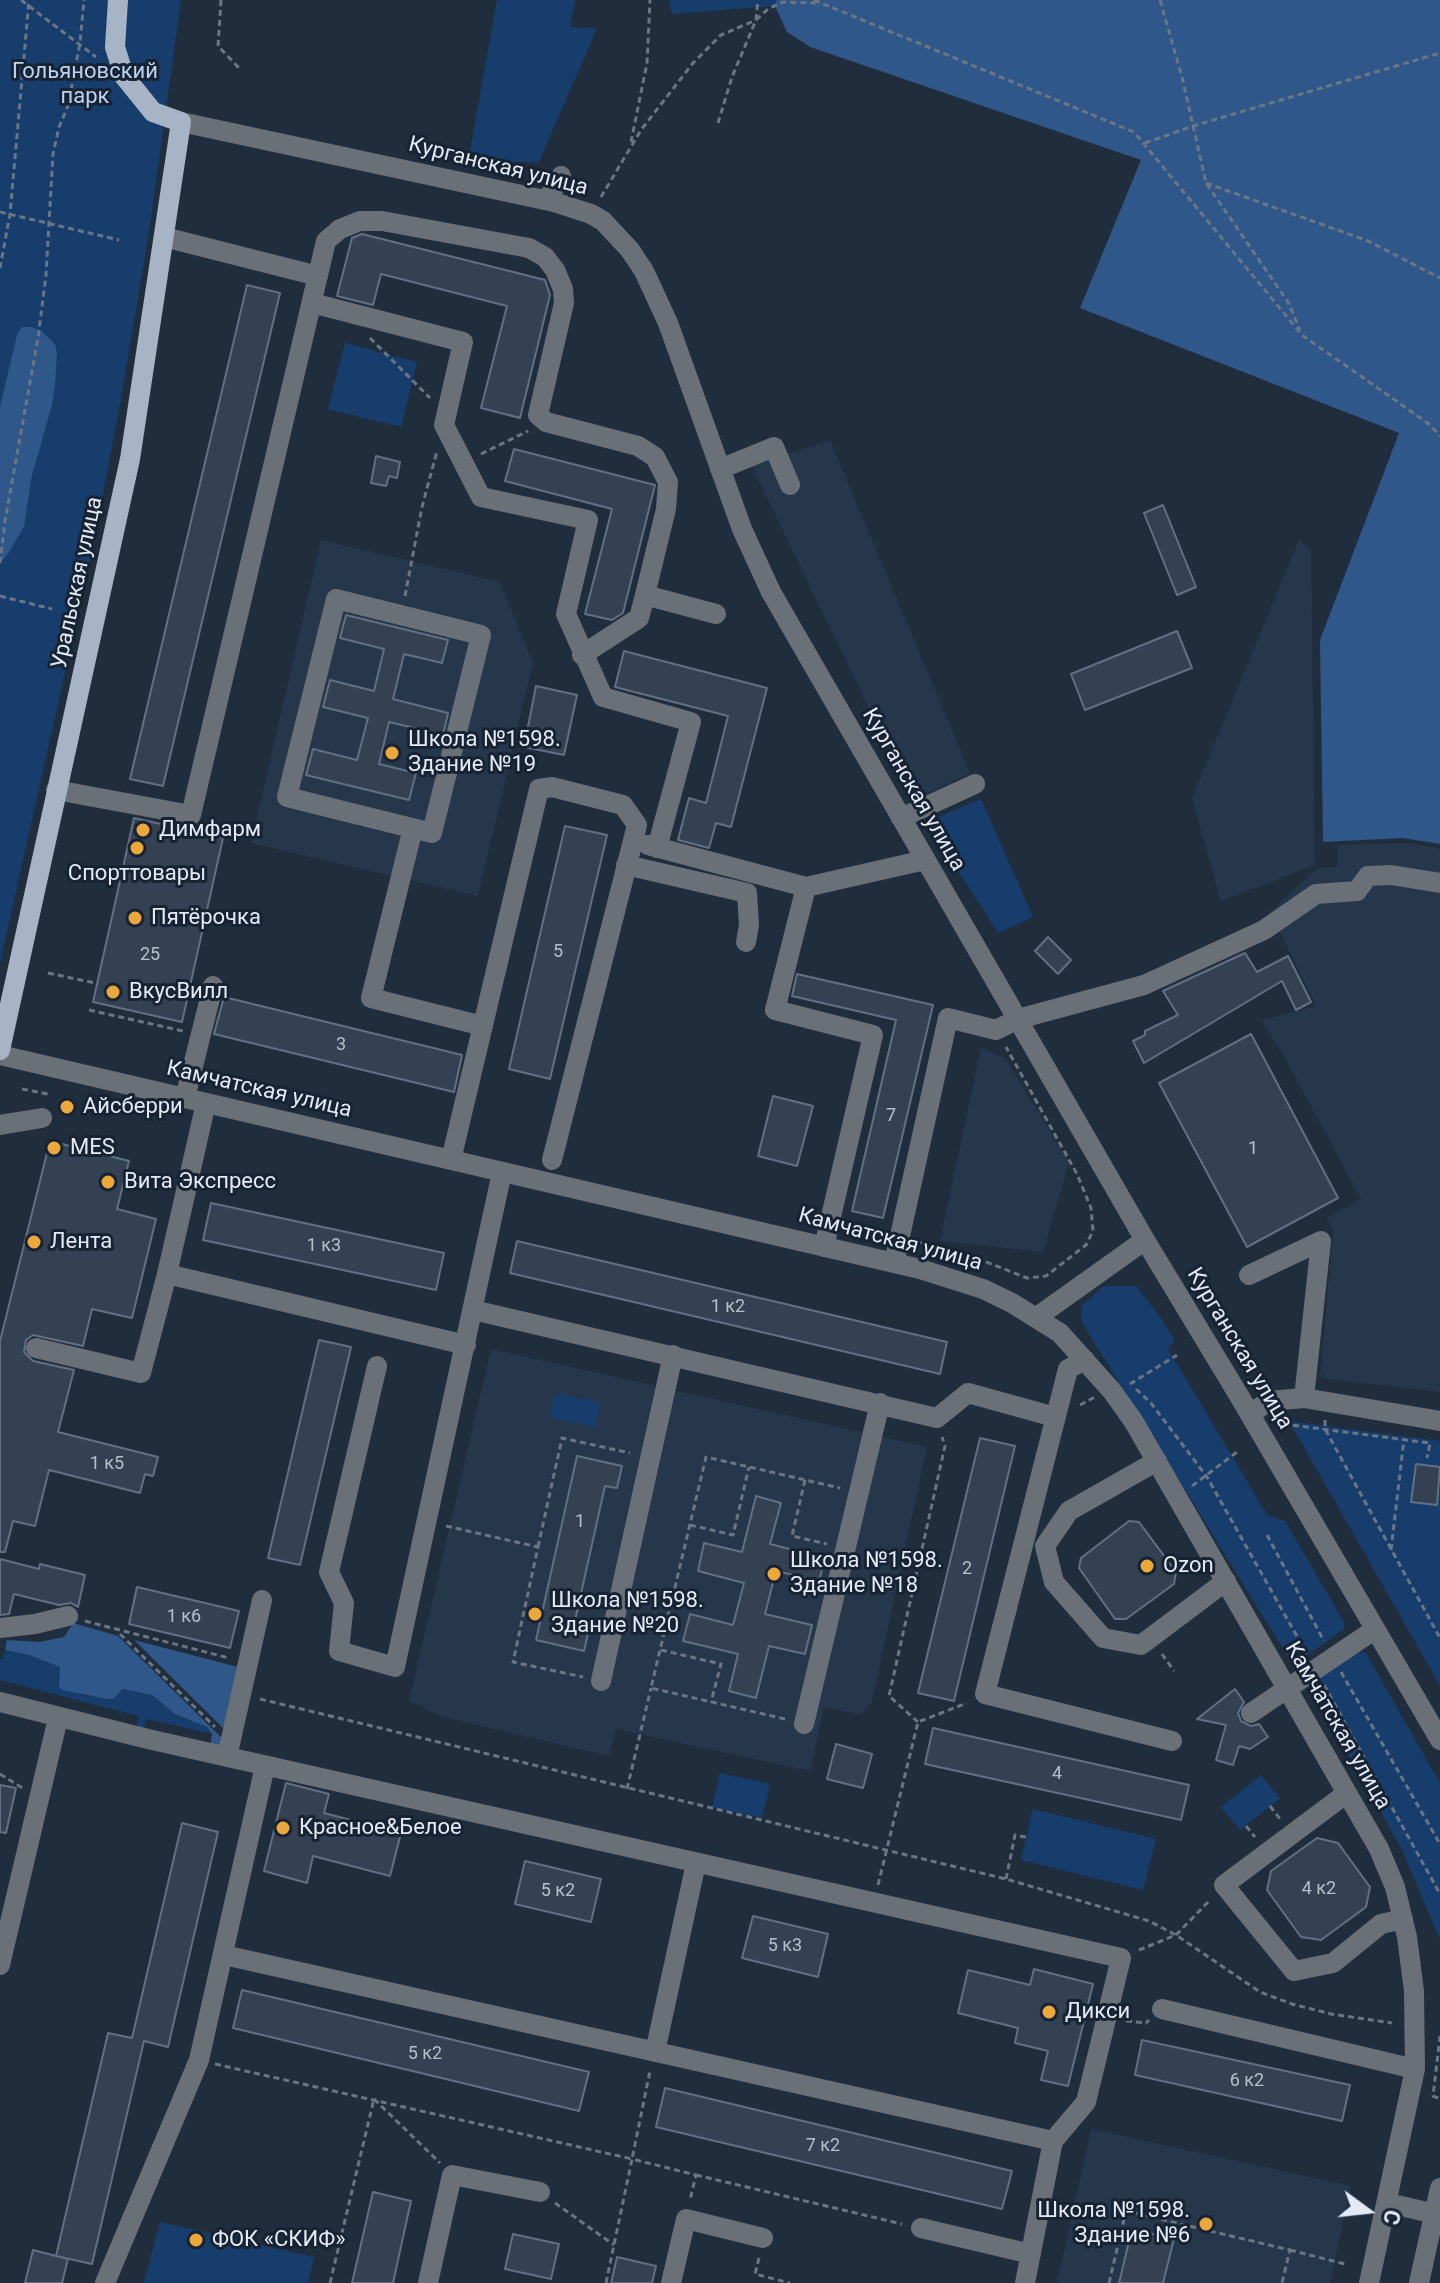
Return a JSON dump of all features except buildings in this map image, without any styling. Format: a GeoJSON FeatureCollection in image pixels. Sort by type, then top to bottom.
{"type":"FeatureCollection","features":[{"type":"Feature","properties":{"kind":"main road"},"geometry":{"type":"LineString","coordinates":[[118,0],[115,47],[124,76],[153,112],[181,122]]}},
{"type":"Feature","properties":{"kind":"main road","name":"Уральская улица"},"geometry":{"type":"LineString","coordinates":[[0,1053],[130,459],[181,122]]}},
{"type":"Feature","properties":{"kind":"street","name":"Курганская улица"},"geometry":{"type":"LineString","coordinates":[[181,122],[455,170],[591,214],[618,234],[644,271],[668,323],[760,572],[1145,1240],[1440,1740]]}},
{"type":"Feature","properties":{"kind":"street"},"geometry":{"type":"LineString","coordinates":[[547,200],[561,176]]}},
{"type":"Feature","properties":{"kind":"street"},"geometry":{"type":"LineString","coordinates":[[56,790],[191,815],[326,241],[340,229],[360,221],[382,221],[529,248],[545,257],[563,289],[564,303],[538,415],[546,422],[638,446],[655,457],[668,482],[666,509],[639,618],[582,655]]}},
{"type":"Feature","properties":{"kind":"street"},"geometry":{"type":"LineString","coordinates":[[164,237],[318,276]]}},
{"type":"Feature","properties":{"kind":"street"},"geometry":{"type":"LineString","coordinates":[[312,303],[463,342],[445,420],[481,497],[588,520],[566,614],[603,697],[691,722],[657,848]]}},
{"type":"Feature","properties":{"kind":"street"},"geometry":{"type":"LineString","coordinates":[[720,469],[774,447],[790,485]]}},
{"type":"Feature","properties":{"kind":"street"},"geometry":{"type":"LineString","coordinates":[[645,595],[716,614]]}},
{"type":"Feature","properties":{"kind":"street"},"geometry":{"type":"LineString","coordinates":[[336,599],[481,635],[432,833],[413,828],[287,797],[336,599]]}},
{"type":"Feature","properties":{"kind":"street"},"geometry":{"type":"LineString","coordinates":[[901,818],[975,784]]}},
{"type":"Feature","properties":{"kind":"street"},"geometry":{"type":"LineString","coordinates":[[451,1160],[539,789],[552,787],[623,805],[637,825],[552,1160]]}},
{"type":"Feature","properties":{"kind":"street"},"geometry":{"type":"LineString","coordinates":[[413,828],[371,998],[483,1026]]}},
{"type":"Feature","properties":{"kind":"street"},"geometry":{"type":"LineString","coordinates":[[632,841],[806,887],[925,860]]}},
{"type":"Feature","properties":{"kind":"street"},"geometry":{"type":"LineString","coordinates":[[626,865],[747,893],[749,925],[746,942]]}},
{"type":"Feature","properties":{"kind":"street"},"geometry":{"type":"LineString","coordinates":[[894,1263],[948,1018],[996,1030],[1018,1019],[1144,985],[1264,930],[1316,894],[1357,891],[1368,876],[1391,875],[1440,883]]}},
{"type":"Feature","properties":{"kind":"street"},"geometry":{"type":"LineString","coordinates":[[806,887],[775,1010],[873,1035],[824,1247]]}},
{"type":"Feature","properties":{"kind":"street"},"geometry":{"type":"LineString","coordinates":[[185,1098],[213,986]]}},
{"type":"Feature","properties":{"kind":"street","name":"Камчатская улица"},"geometry":{"type":"LineString","coordinates":[[0,1053],[951,1277],[983,1289],[1037,1317],[1060,1333],[1112,1391],[1157,1461],[1379,1849],[1395,1887],[1414,1991],[1415,2069],[1369,2283]]}},
{"type":"Feature","properties":{"kind":"street"},"geometry":{"type":"LineString","coordinates":[[36,1348],[141,1373],[206,1103]]}},
{"type":"Feature","properties":{"kind":"street"},"geometry":{"type":"LineString","coordinates":[[0,1125],[42,1118]]}},
{"type":"Feature","properties":{"kind":"street"},"geometry":{"type":"LineString","coordinates":[[377,1366],[329,1572],[344,1603],[339,1651],[395,1667],[502,1172]]}},
{"type":"Feature","properties":{"kind":"street"},"geometry":{"type":"LineString","coordinates":[[1037,1317],[1145,1240]]}},
{"type":"Feature","properties":{"kind":"street"},"geometry":{"type":"LineString","coordinates":[[1249,1275],[1321,1241],[1304,1398]]}},
{"type":"Feature","properties":{"kind":"street"},"geometry":{"type":"LineString","coordinates":[[167,1274],[466,1345]]}},
{"type":"Feature","properties":{"kind":"street"},"geometry":{"type":"LineString","coordinates":[[473,1310],[937,1418],[968,1393],[1055,1417]]}},
{"type":"Feature","properties":{"kind":"street"},"geometry":{"type":"LineString","coordinates":[[601,1681],[673,1355]]}},
{"type":"Feature","properties":{"kind":"street"},"geometry":{"type":"LineString","coordinates":[[1085,1360],[1068,1369],[985,1694],[1172,1741]]}},
{"type":"Feature","properties":{"kind":"street"},"geometry":{"type":"LineString","coordinates":[[1250,1414],[1269,1401],[1304,1398],[1440,1421]]}},
{"type":"Feature","properties":{"kind":"street"},"geometry":{"type":"LineString","coordinates":[[804,1724],[880,1403]]}},
{"type":"Feature","properties":{"kind":"street"},"geometry":{"type":"LineString","coordinates":[[1157,1461],[1069,1511],[1045,1546],[1054,1582],[1103,1638],[1141,1645],[1226,1581]]}},
{"type":"Feature","properties":{"kind":"street"},"geometry":{"type":"LineString","coordinates":[[228,1750],[262,1600]]}},
{"type":"Feature","properties":{"kind":"street"},"geometry":{"type":"LineString","coordinates":[[0,1628],[68,1616]]}},
{"type":"Feature","properties":{"kind":"street"},"geometry":{"type":"LineString","coordinates":[[1251,1713],[1374,1630]]}},
{"type":"Feature","properties":{"kind":"street"},"geometry":{"type":"LineString","coordinates":[[0,1702],[58,1718],[228,1750],[265,1766],[1121,1958],[1086,2102],[1053,2141],[1025,2283]]}},
{"type":"Feature","properties":{"kind":"street"},"geometry":{"type":"LineString","coordinates":[[0,1965],[58,1718]]}},
{"type":"Feature","properties":{"kind":"street"},"geometry":{"type":"LineString","coordinates":[[105,2283],[199,2060],[265,1766]]}},
{"type":"Feature","properties":{"kind":"street"},"geometry":{"type":"LineString","coordinates":[[1347,1793],[1224,1885],[1294,1971],[1333,1963],[1381,1924],[1403,1919]]}},
{"type":"Feature","properties":{"kind":"street"},"geometry":{"type":"LineString","coordinates":[[655,2052],[696,1863]]}},
{"type":"Feature","properties":{"kind":"street"},"geometry":{"type":"LineString","coordinates":[[224,1955],[1053,2141]]}},
{"type":"Feature","properties":{"kind":"street"},"geometry":{"type":"LineString","coordinates":[[1162,2009],[1415,2069]]}},
{"type":"Feature","properties":{"kind":"street"},"geometry":{"type":"LineString","coordinates":[[428,2283],[452,2175],[540,2192]]}},
{"type":"Feature","properties":{"kind":"street"},"geometry":{"type":"LineString","coordinates":[[1419,2283],[1437,2215],[1440,2188]]}},
{"type":"Feature","properties":{"kind":"street"},"geometry":{"type":"LineString","coordinates":[[1388,2203],[1437,2215]]}},
{"type":"Feature","properties":{"kind":"street"},"geometry":{"type":"LineString","coordinates":[[671,2283],[686,2219],[763,2238]]}},
{"type":"Feature","properties":{"kind":"street"},"geometry":{"type":"LineString","coordinates":[[921,2228],[1031,2254]]}},
{"type":"Feature","properties":{"kind":"path"},"geometry":{"type":"LineString","coordinates":[[21,0],[29,3],[96,57]]}},
{"type":"Feature","properties":{"kind":"path"},"geometry":{"type":"LineString","coordinates":[[0,563],[38,338],[50,224],[53,154],[68,106],[80,43],[84,0]]}},
{"type":"Feature","properties":{"kind":"path"},"geometry":{"type":"LineString","coordinates":[[221,0],[218,46],[239,68]]}},
{"type":"Feature","properties":{"kind":"path"},"geometry":{"type":"LineString","coordinates":[[630,146],[647,63],[650,0]]}},
{"type":"Feature","properties":{"kind":"path"},"geometry":{"type":"LineString","coordinates":[[718,123],[732,77],[756,20],[758,0]]}},
{"type":"Feature","properties":{"kind":"path"},"geometry":{"type":"LineString","coordinates":[[1160,0],[1206,183],[1288,302],[1302,335]]}},
{"type":"Feature","properties":{"kind":"path"},"geometry":{"type":"LineString","coordinates":[[591,214],[630,146],[693,63],[721,35],[756,20],[768,9],[783,2],[815,1],[1134,132],[1302,335],[1429,424],[1440,436]]}},
{"type":"Feature","properties":{"kind":"path"},"geometry":{"type":"LineString","coordinates":[[0,268],[10,214],[29,3]]}},
{"type":"Feature","properties":{"kind":"path"},"geometry":{"type":"LineString","coordinates":[[1144,143],[1440,53]]}},
{"type":"Feature","properties":{"kind":"path"},"geometry":{"type":"LineString","coordinates":[[1206,183],[1368,241],[1440,278]]}},
{"type":"Feature","properties":{"kind":"path"},"geometry":{"type":"LineString","coordinates":[[0,212],[119,240]]}},
{"type":"Feature","properties":{"kind":"path"},"geometry":{"type":"LineString","coordinates":[[363,332],[445,420],[422,507],[402,615]]}},
{"type":"Feature","properties":{"kind":"path"},"geometry":{"type":"LineString","coordinates":[[463,462],[546,422]]}},
{"type":"Feature","properties":{"kind":"path"},"geometry":{"type":"LineString","coordinates":[[0,596],[52,609]]}},
{"type":"Feature","properties":{"kind":"path"},"geometry":{"type":"LineString","coordinates":[[48,973],[95,983]]}},
{"type":"Feature","properties":{"kind":"path"},"geometry":{"type":"LineString","coordinates":[[89,1010],[201,1035]]}},
{"type":"Feature","properties":{"kind":"path"},"geometry":{"type":"LineString","coordinates":[[830,1220],[966,1254],[1027,1278],[1046,1276],[1086,1245],[1093,1231],[1091,1208],[1077,1174],[996,1030]]}},
{"type":"Feature","properties":{"kind":"path"},"geometry":{"type":"LineString","coordinates":[[22,1089],[48,1094]]}},
{"type":"Feature","properties":{"kind":"path"},"geometry":{"type":"LineString","coordinates":[[1177,1355],[1130,1384],[1151,1403],[1207,1477],[1440,1844]]}},
{"type":"Feature","properties":{"kind":"path"},"geometry":{"type":"LineString","coordinates":[[1326,1402],[1325,1429],[1440,1638]]}},
{"type":"Feature","properties":{"kind":"path"},"geometry":{"type":"LineString","coordinates":[[1391,1550],[1406,1415]]}},
{"type":"Feature","properties":{"kind":"path"},"geometry":{"type":"LineString","coordinates":[[918,1722],[889,1696],[945,1446],[937,1418]]}},
{"type":"Feature","properties":{"kind":"path"},"geometry":{"type":"LineString","coordinates":[[1283,1424],[1430,1443],[1427,1458]]}},
{"type":"Feature","properties":{"kind":"path"},"geometry":{"type":"LineString","coordinates":[[601,1681],[513,1662],[538,1547],[562,1438],[650,1458]]}},
{"type":"Feature","properties":{"kind":"path"},"geometry":{"type":"LineString","coordinates":[[1177,1496],[1207,1477],[1237,1452]]}},
{"type":"Feature","properties":{"kind":"path"},"geometry":{"type":"LineString","coordinates":[[627,1789],[706,1457],[859,1493]]}},
{"type":"Feature","properties":{"kind":"path"},"geometry":{"type":"LineString","coordinates":[[690,1525],[733,1535],[749,1467]]}},
{"type":"Feature","properties":{"kind":"path"},"geometry":{"type":"LineString","coordinates":[[805,1480],[792,1536],[846,1548]]}},
{"type":"Feature","properties":{"kind":"path"},"geometry":{"type":"LineString","coordinates":[[450,1527],[538,1547]]}},
{"type":"Feature","properties":{"kind":"path"},"geometry":{"type":"LineString","coordinates":[[1267,1535],[1324,1662],[1440,1894]]}},
{"type":"Feature","properties":{"kind":"path"},"geometry":{"type":"LineString","coordinates":[[68,1616],[248,1663]]}},
{"type":"Feature","properties":{"kind":"path"},"geometry":{"type":"LineString","coordinates":[[118,1631],[228,1750]]}},
{"type":"Feature","properties":{"kind":"path"},"geometry":{"type":"LineString","coordinates":[[660,1650],[721,1664],[711,1702]]}},
{"type":"Feature","properties":{"kind":"path"},"geometry":{"type":"LineString","coordinates":[[651,1688],[804,1724]]}},
{"type":"Feature","properties":{"kind":"path"},"geometry":{"type":"LineString","coordinates":[[241,1694],[1006,1879],[1149,1921],[1176,1935],[1260,1992],[1331,2014],[1392,2023]]}},
{"type":"Feature","properties":{"kind":"path"},"geometry":{"type":"LineString","coordinates":[[918,1722],[985,1694]]}},
{"type":"Feature","properties":{"kind":"path"},"geometry":{"type":"LineString","coordinates":[[874,1903],[918,1722]]}},
{"type":"Feature","properties":{"kind":"path"},"geometry":{"type":"LineString","coordinates":[[0,1774],[40,1797]]}},
{"type":"Feature","properties":{"kind":"path"},"geometry":{"type":"LineString","coordinates":[[1006,1879],[1015,1835],[1026,1837]]}},
{"type":"Feature","properties":{"kind":"path"},"geometry":{"type":"LineString","coordinates":[[1121,1958],[1176,1935],[1224,1885]]}},
{"type":"Feature","properties":{"kind":"path"},"geometry":{"type":"LineString","coordinates":[[1106,2020],[1146,2023],[1162,2009]]}},
{"type":"Feature","properties":{"kind":"path"},"geometry":{"type":"LineString","coordinates":[[1440,2036],[1433,2096],[1440,2099]]}},
{"type":"Feature","properties":{"kind":"path"},"geometry":{"type":"LineString","coordinates":[[606,2283],[655,2052]]}},
{"type":"Feature","properties":{"kind":"path"},"geometry":{"type":"LineString","coordinates":[[199,2060],[921,2228]]}},
{"type":"Feature","properties":{"kind":"path"},"geometry":{"type":"LineString","coordinates":[[374,2099],[452,2175]]}},
{"type":"Feature","properties":{"kind":"path"},"geometry":{"type":"LineString","coordinates":[[330,2283],[374,2099]]}},
{"type":"Feature","properties":{"kind":"path"},"geometry":{"type":"LineString","coordinates":[[686,2219],[696,2175]]}},
{"type":"Feature","properties":{"kind":"path"},"geometry":{"type":"LineString","coordinates":[[540,2192],[614,2245]]}},
{"type":"Feature","properties":{"kind":"path"},"geometry":{"type":"LineString","coordinates":[[1109,2283],[1126,2211],[1345,2264]]}},
{"type":"Feature","properties":{"kind":"path"},"geometry":{"type":"LineString","coordinates":[[763,2238],[755,2274],[790,2283]]}},
{"type":"Feature","properties":{"kind":"path"},"geometry":{"type":"LineString","coordinates":[[1282,2283],[1290,2250]]}},
{"type":"Feature","properties":{"kind":"shaded area"},"geometry":{"type":"Polygon","coordinates":[[[777,0],[1440,0],[1440,844],[1403,838],[1323,842],[1320,640],[1399,433],[1080,308],[1141,160],[810,47],[787,32],[775,6],[777,0]]]}},
{"type":"Feature","properties":{"kind":"shaded area"},"geometry":{"type":"Polygon","coordinates":[[[22,327],[41,331],[55,344],[55,385],[31,479],[24,527],[9,552],[0,560],[0,407],[17,335],[22,327]]]}},
{"type":"Feature","properties":{"kind":"shaded area"},"geometry":{"type":"Polygon","coordinates":[[[830,440],[970,773],[913,800],[752,466],[830,440]]]}},
{"type":"Feature","properties":{"kind":"shaded area","name":"Школа №1598. Здание №19"},"geometry":{"type":"Polygon","coordinates":[[[321,540],[500,582],[533,663],[478,896],[251,843],[321,540]]]}},
{"type":"Feature","properties":{"kind":"shaded area"},"geometry":{"type":"Polygon","coordinates":[[[1299,540],[1311,551],[1315,865],[1221,901],[1192,798],[1299,540]]]}},
{"type":"Feature","properties":{"kind":"shaded area"},"geometry":{"type":"Polygon","coordinates":[[[1410,843],[1440,849],[1440,1392],[1320,1378],[1333,1231],[1327,1218],[1361,1199],[1262,1020],[1316,1006],[1270,912],[1317,868],[1337,867],[1338,845],[1410,843]]]}},
{"type":"Feature","properties":{"kind":"shaded area"},"geometry":{"type":"Polygon","coordinates":[[[981,1048],[1004,1057],[1069,1162],[1043,1252],[940,1241],[981,1048]]]}},
{"type":"Feature","properties":{"kind":"shaded area"},"geometry":{"type":"Polygon","coordinates":[[[491,1349],[927,1447],[872,1701],[861,1715],[824,1707],[810,1771],[616,1729],[609,1756],[443,1717],[409,1701],[491,1349]]]}},
{"type":"Feature","properties":{"kind":"shaded area"},"geometry":{"type":"Polygon","coordinates":[[[73,1623],[118,1636],[222,1738],[220,1749],[210,1747],[212,1734],[207,1727],[175,1714],[152,1695],[123,1689],[113,1699],[107,1699],[62,1690],[59,1687],[60,1667],[5,1650],[7,1640],[39,1642],[64,1637],[73,1623]]]}},
{"type":"Feature","properties":{"kind":"shaded area"},"geometry":{"type":"Polygon","coordinates":[[[134,1640],[238,1667],[224,1729],[134,1640]]]}},
{"type":"Feature","properties":{"kind":"shaded area","name":"Школа №1598. Здание №6"},"geometry":{"type":"Polygon","coordinates":[[[1091,2129],[1351,2186],[1330,2283],[1057,2283],[1091,2129]]]}},
{"type":"Feature","properties":{"kind":"green space","name":"Гольяновcкий парк"},"geometry":{"type":"Polygon","coordinates":[[[0,0],[181,0],[148,239],[120,405],[90,561],[0,963],[0,0]]]}},
{"type":"Feature","properties":{"kind":"green space"},"geometry":{"type":"Polygon","coordinates":[[[497,0],[575,0],[570,27],[597,28],[539,162],[468,162],[497,0]]]}},
{"type":"Feature","properties":{"kind":"green space"},"geometry":{"type":"Polygon","coordinates":[[[669,0],[777,0],[775,6],[672,14],[669,0]]]}},
{"type":"Feature","properties":{"kind":"green space"},"geometry":{"type":"Polygon","coordinates":[[[345,343],[417,362],[401,427],[328,409],[345,343]]]}},
{"type":"Feature","properties":{"kind":"green space"},"geometry":{"type":"Polygon","coordinates":[[[981,799],[1033,917],[998,933],[927,822],[981,799]]]}},
{"type":"Feature","properties":{"kind":"green space"},"geometry":{"type":"Polygon","coordinates":[[[1104,1286],[1136,1286],[1158,1314],[1175,1340],[1168,1349],[1267,1515],[1285,1521],[1344,1622],[1344,1629],[1299,1661],[1290,1660],[1081,1321],[1082,1305],[1104,1286]]]}},
{"type":"Feature","properties":{"kind":"green space"},"geometry":{"type":"Polygon","coordinates":[[[555,1393],[600,1402],[595,1427],[551,1418],[555,1393]]]}},
{"type":"Feature","properties":{"kind":"green space"},"geometry":{"type":"Polygon","coordinates":[[[1289,1421],[1440,1441],[1440,1686],[1422,1654],[1289,1421]]]}},
{"type":"Feature","properties":{"kind":"green space"},"geometry":{"type":"Polygon","coordinates":[[[5,1650],[61,1667],[59,1682],[85,1696],[113,1698],[123,1689],[152,1695],[175,1714],[207,1727],[213,1734],[147,1719],[144,1731],[136,1729],[139,1716],[0,1680],[0,1659],[3,1659],[5,1650]]]}},
{"type":"Feature","properties":{"kind":"green space"},"geometry":{"type":"Polygon","coordinates":[[[1356,1651],[1366,1653],[1440,1783],[1440,1940],[1402,1850],[1308,1683],[1356,1651]]]}},
{"type":"Feature","properties":{"kind":"green space"},"geometry":{"type":"Polygon","coordinates":[[[720,1773],[770,1784],[762,1818],[712,1807],[720,1773]]]}},
{"type":"Feature","properties":{"kind":"green space"},"geometry":{"type":"Polygon","coordinates":[[[1261,1775],[1280,1798],[1240,1830],[1221,1807],[1261,1775]]]}},
{"type":"Feature","properties":{"kind":"green space"},"geometry":{"type":"Polygon","coordinates":[[[1033,1809],[1156,1839],[1143,1890],[1021,1860],[1033,1809]]]}},
{"type":"Feature","properties":{"kind":"green space","name":"ФОК «СКИФ»"},"geometry":{"type":"Polygon","coordinates":[[[160,2222],[314,2257],[308,2283],[144,2283],[160,2222]]]}},
{"type":"Feature","properties":{"kind":"place","name":"Школа №1598. Здание №19"},"geometry":{"type":"Point","coordinates":[392,753]}},
{"type":"Feature","properties":{"kind":"place","name":"Димфарм"},"geometry":{"type":"Point","coordinates":[143,830]}},
{"type":"Feature","properties":{"kind":"place","name":"Спорттовары"},"geometry":{"type":"Point","coordinates":[137,848]}},
{"type":"Feature","properties":{"kind":"place","name":"Пятёрочка"},"geometry":{"type":"Point","coordinates":[135,918]}},
{"type":"Feature","properties":{"kind":"place","name":"ВкусВилл"},"geometry":{"type":"Point","coordinates":[113,992]}},
{"type":"Feature","properties":{"kind":"place","name":"Айсберри"},"geometry":{"type":"Point","coordinates":[67,1107]}},
{"type":"Feature","properties":{"kind":"place","name":"MES"},"geometry":{"type":"Point","coordinates":[54,1148]}},
{"type":"Feature","properties":{"kind":"place","name":"Вита Экспресс"},"geometry":{"type":"Point","coordinates":[108,1182]}},
{"type":"Feature","properties":{"kind":"place","name":"Лента"},"geometry":{"type":"Point","coordinates":[34,1242]}},
{"type":"Feature","properties":{"kind":"place","name":"Ozon"},"geometry":{"type":"Point","coordinates":[1147,1566]}},
{"type":"Feature","properties":{"kind":"place","name":"Школа №1598. Здание №18"},"geometry":{"type":"Point","coordinates":[774,1574]}},
{"type":"Feature","properties":{"kind":"place","name":"Школа №1598. Здание №20"},"geometry":{"type":"Point","coordinates":[535,1614]}},
{"type":"Feature","properties":{"kind":"place","name":"Красное&Белое"},"geometry":{"type":"Point","coordinates":[283,1828]}},
{"type":"Feature","properties":{"kind":"place","name":"Дикси"},"geometry":{"type":"Point","coordinates":[1049,2012]}},
{"type":"Feature","properties":{"kind":"place","name":"Школа №1598. Здание №6"},"geometry":{"type":"Point","coordinates":[1206,2224]}},
{"type":"Feature","properties":{"kind":"place","name":"ФОК «СКИФ»"},"geometry":{"type":"Point","coordinates":[196,2240]}}]}
